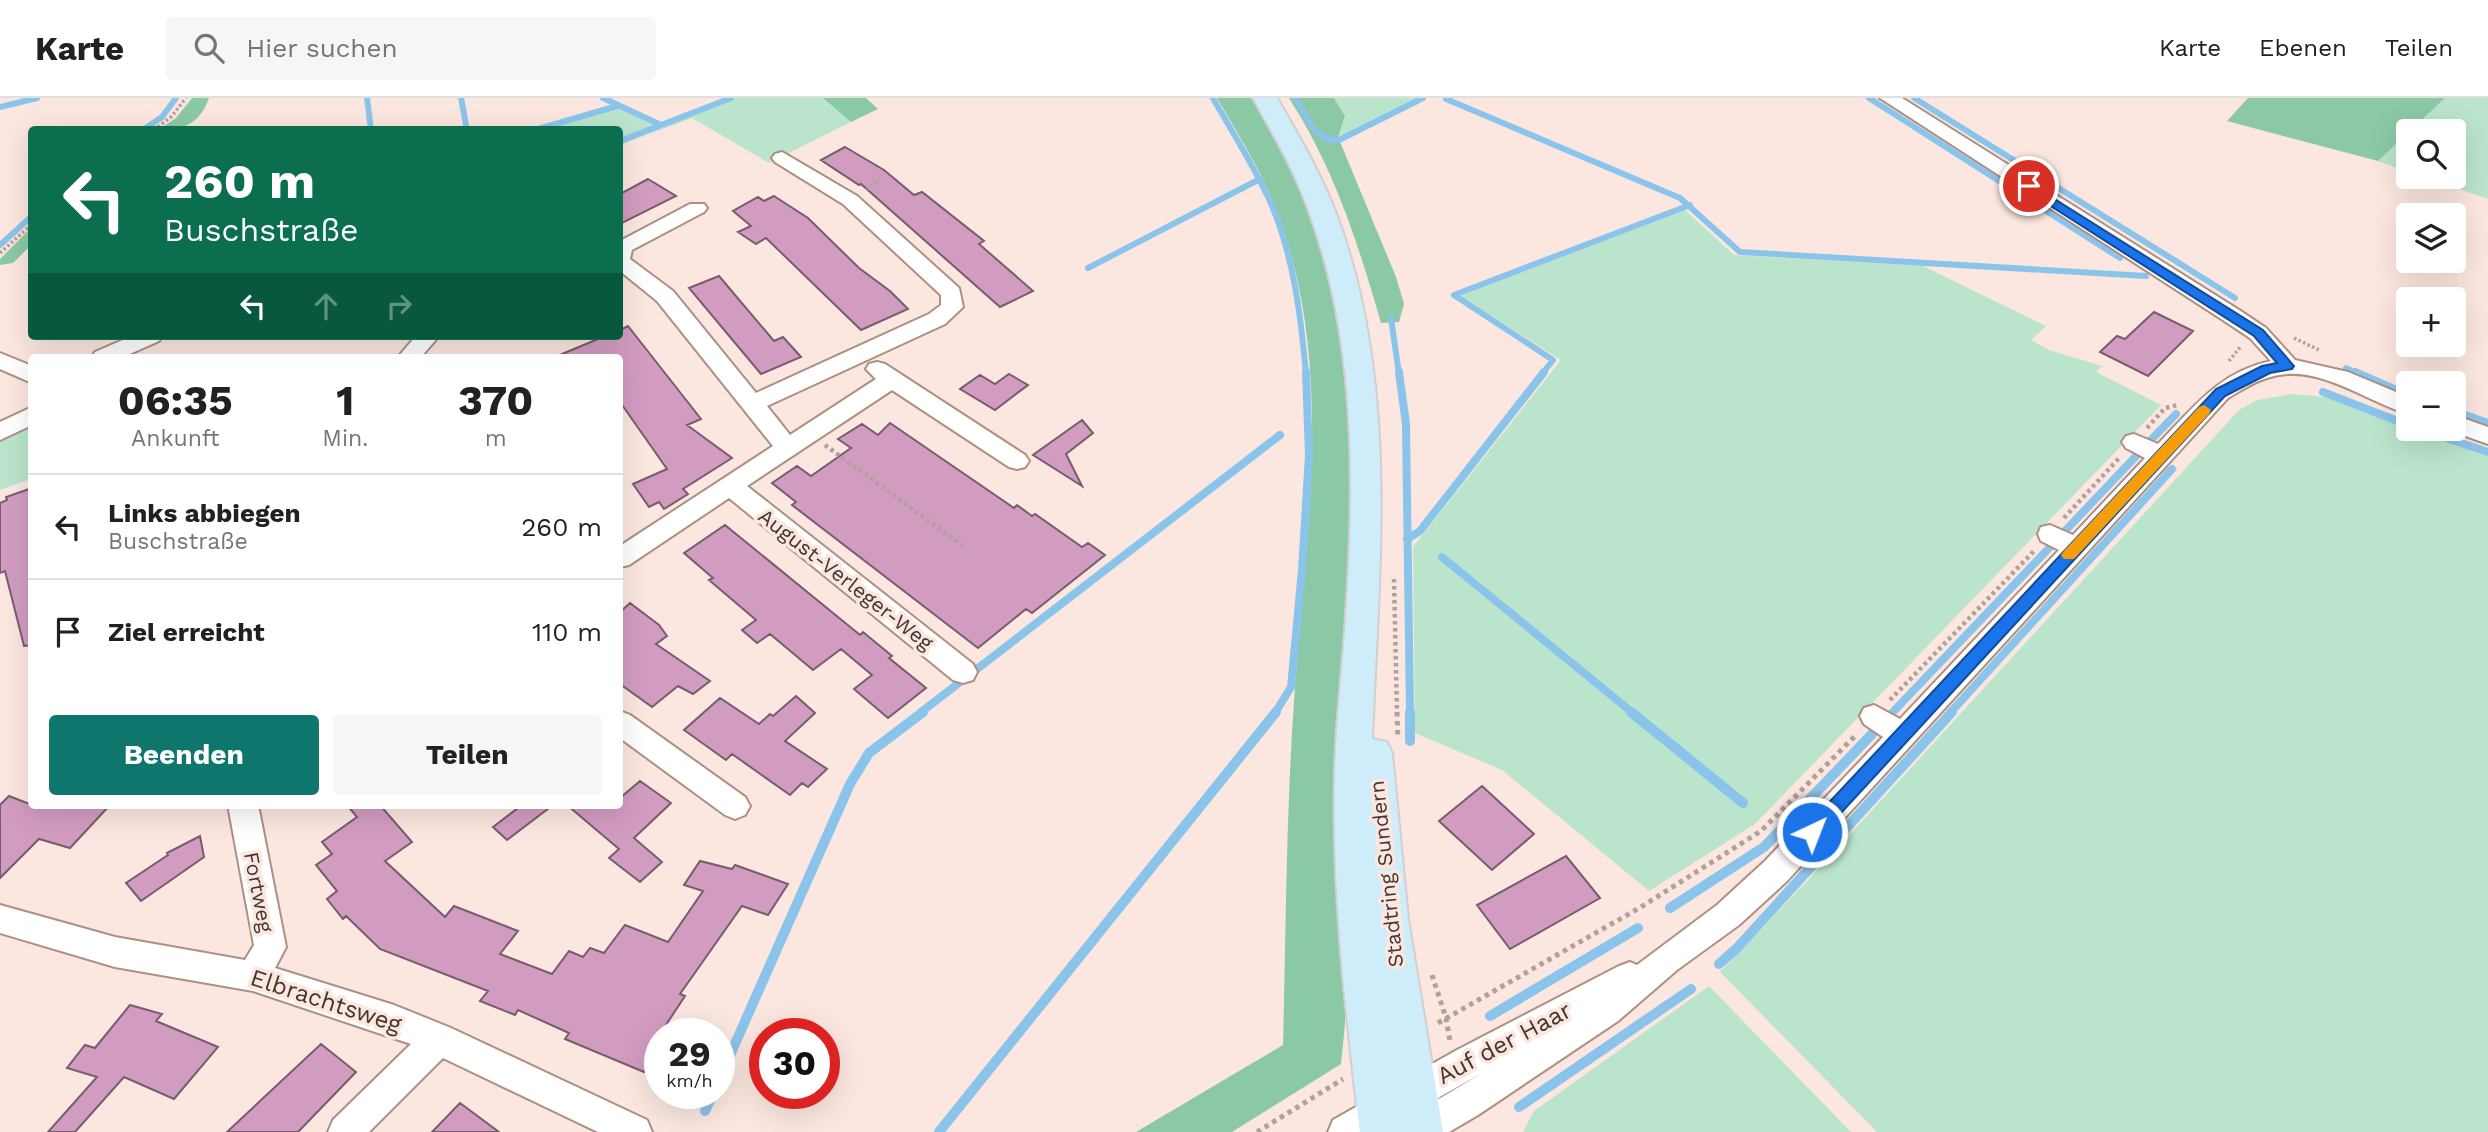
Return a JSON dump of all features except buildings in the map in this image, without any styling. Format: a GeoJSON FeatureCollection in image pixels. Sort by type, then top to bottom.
{"type":"FeatureCollection","features":[{"type":"Feature","properties":{"kind":"main road","name":"Stadtring Sundern"},"geometry":{"type":"LineString","coordinates":[[1265,98],[1280,121],[1320,202],[1343,278],[1358,361],[1366,450],[1363,614],[1353,773],[1353,887],[1397,1123]]}},
{"type":"Feature","properties":{"kind":"street"},"geometry":{"type":"LineString","coordinates":[[1889,98],[2258,333],[2288,366],[2324,372],[2396,401]]}},
{"type":"Feature","properties":{"kind":"street"},"geometry":{"type":"LineString","coordinates":[[751,404],[937,319],[952,307],[951,293],[850,200],[782,158]]}},
{"type":"Feature","properties":{"kind":"street"},"geometry":{"type":"LineString","coordinates":[[623,247],[697,208]]}},
{"type":"Feature","properties":{"kind":"street"},"geometry":{"type":"LineString","coordinates":[[623,262],[665,296],[788,448]]}},
{"type":"Feature","properties":{"kind":"street"},"geometry":{"type":"LineString","coordinates":[[110,354],[142,340]]}},
{"type":"Feature","properties":{"kind":"street"},"geometry":{"type":"LineString","coordinates":[[412,354],[424,340]]}},
{"type":"Feature","properties":{"kind":"street"},"geometry":{"type":"LineString","coordinates":[[858,356],[1017,461]]}},
{"type":"Feature","properties":{"kind":"street"},"geometry":{"type":"LineString","coordinates":[[0,360],[28,374]]}},
{"type":"Feature","properties":{"kind":"street","name":"Auf der Haar"},"geometry":{"type":"LineString","coordinates":[[1397,1123],[1607,1010],[1666,960],[1728,915],[1776,871],[2220,393],[2267,369],[2288,366]]}},
{"type":"Feature","properties":{"kind":"street"},"geometry":{"type":"LineString","coordinates":[[623,556],[892,379]]}},
{"type":"Feature","properties":{"kind":"street"},"geometry":{"type":"LineString","coordinates":[[0,432],[28,417]]}},
{"type":"Feature","properties":{"kind":"street"},"geometry":{"type":"LineString","coordinates":[[2466,428],[2488,436]]}},
{"type":"Feature","properties":{"kind":"street"},"geometry":{"type":"LineString","coordinates":[[2134,442],[2161,456]]}},
{"type":"Feature","properties":{"kind":"street","name":"August-Verleger-Weg"},"geometry":{"type":"LineString","coordinates":[[730,486],[963,672]]}},
{"type":"Feature","properties":{"kind":"street"},"geometry":{"type":"LineString","coordinates":[[2050,534],[2075,548]]}},
{"type":"Feature","properties":{"kind":"street"},"geometry":{"type":"LineString","coordinates":[[1874,716],[1902,735]]}},
{"type":"Feature","properties":{"kind":"street"},"geometry":{"type":"LineString","coordinates":[[623,725],[735,806]]}},
{"type":"Feature","properties":{"kind":"street","name":"Fortweg"},"geometry":{"type":"LineString","coordinates":[[244,809],[270,947],[253,976]]}},
{"type":"Feature","properties":{"kind":"street","name":"Elbrachtsweg"},"geometry":{"type":"LineString","coordinates":[[0,919],[115,952],[253,976],[439,1039],[635,1132]]}},
{"type":"Feature","properties":{"kind":"street"},"geometry":{"type":"LineString","coordinates":[[345,1132],[439,1039]]}},
{"type":"Feature","properties":{"kind":"path"},"geometry":{"type":"LineString","coordinates":[[159,126],[171,117],[186,98]]}},
{"type":"Feature","properties":{"kind":"path"},"geometry":{"type":"LineString","coordinates":[[0,253],[28,228]]}},
{"type":"Feature","properties":{"kind":"path"},"geometry":{"type":"LineString","coordinates":[[809,434],[963,546]]}},
{"type":"Feature","properties":{"kind":"path"},"geometry":{"type":"LineString","coordinates":[[1446,1018],[1449,1039]]}},
{"type":"Feature","properties":{"kind":"path"},"geometry":{"type":"LineString","coordinates":[[1257,1132],[1356,1072]]}},
{"type":"Feature","properties":{"kind":"green space"},"geometry":{"type":"Polygon","coordinates":[[[192,98],[209,98],[201,114],[190,123],[184,126],[164,126],[176,118],[192,98]]]}},
{"type":"Feature","properties":{"kind":"green space"},"geometry":{"type":"Polygon","coordinates":[[[725,98],[823,98],[851,122],[769,163],[692,118],[623,144],[623,126],[544,126],[618,104],[662,122],[725,98]]]}},
{"type":"Feature","properties":{"kind":"green space"},"geometry":{"type":"Polygon","coordinates":[[[823,98],[866,98],[878,109],[851,122],[823,98]]]}},
{"type":"Feature","properties":{"kind":"green space"},"geometry":{"type":"Polygon","coordinates":[[[1217,98],[1253,98],[1298,180],[1328,265],[1344,352],[1351,441],[1350,531],[1335,829],[1345,951],[1345,1024],[1341,1064],[1232,1132],[1136,1132],[1283,1045],[1291,745],[1312,462],[1308,343],[1298,284],[1276,208],[1253,160],[1217,98]]]}},
{"type":"Feature","properties":{"kind":"green space"},"geometry":{"type":"Polygon","coordinates":[[[1289,98],[1334,98],[1345,116],[1338,137],[1396,277],[1404,304],[1399,322],[1381,323],[1332,179],[1289,98]]]}},
{"type":"Feature","properties":{"kind":"green space"},"geometry":{"type":"Polygon","coordinates":[[[1334,98],[1418,98],[1338,137],[1345,116],[1334,98]]]}},
{"type":"Feature","properties":{"kind":"green space"},"geometry":{"type":"Polygon","coordinates":[[[2248,98],[2445,98],[2423,119],[2396,119],[2396,144],[2378,161],[2227,121],[2248,98]]]}},
{"type":"Feature","properties":{"kind":"green space"},"geometry":{"type":"Polygon","coordinates":[[[2445,98],[2488,98],[2488,199],[2458,189],[2466,189],[2466,119],[2423,119],[2445,98]]]}},
{"type":"Feature","properties":{"kind":"green space"},"geometry":{"type":"Polygon","coordinates":[[[2396,144],[2396,168],[2378,161],[2396,144]]]}},
{"type":"Feature","properties":{"kind":"green space"},"geometry":{"type":"Polygon","coordinates":[[[1685,210],[1734,255],[1923,266],[2046,326],[2031,340],[2049,350],[2102,366],[2096,372],[2161,405],[1755,824],[1649,891],[1502,770],[1415,733],[1413,547],[1561,360],[1460,296],[1685,210]]]}},
{"type":"Feature","properties":{"kind":"green space"},"geometry":{"type":"Polygon","coordinates":[[[28,231],[28,248],[13,263],[0,265],[0,259],[28,231]]]}},
{"type":"Feature","properties":{"kind":"green space"},"geometry":{"type":"Polygon","coordinates":[[[2292,394],[2326,397],[2396,424],[2396,441],[2446,441],[2488,455],[2488,1132],[1877,1132],[1720,972],[1809,879],[2239,410],[2257,400],[2292,394]]]}},
{"type":"Feature","properties":{"kind":"green space"},"geometry":{"type":"Polygon","coordinates":[[[28,426],[28,480],[0,490],[0,440],[28,426]]]}},
{"type":"Feature","properties":{"kind":"green space"},"geometry":{"type":"Polygon","coordinates":[[[1709,986],[1851,1132],[1523,1132],[1534,1111],[1709,986]]]}},
{"type":"Feature","properties":{"kind":"waterway"},"geometry":{"type":"LineString","coordinates":[[0,107],[37,98]]}},
{"type":"Feature","properties":{"kind":"waterway"},"geometry":{"type":"LineString","coordinates":[[149,126],[162,117],[176,98]]}},
{"type":"Feature","properties":{"kind":"waterway"},"geometry":{"type":"LineString","coordinates":[[367,98],[370,126]]}},
{"type":"Feature","properties":{"kind":"waterway"},"geometry":{"type":"LineString","coordinates":[[461,98],[466,126]]}},
{"type":"Feature","properties":{"kind":"waterway"},"geometry":{"type":"LineString","coordinates":[[603,98],[661,125]]}},
{"type":"Feature","properties":{"kind":"waterway"},"geometry":{"type":"LineString","coordinates":[[623,140],[731,98]]}},
{"type":"Feature","properties":{"kind":"waterway"},"geometry":{"type":"LineString","coordinates":[[1213,98],[1260,179]]}},
{"type":"Feature","properties":{"kind":"waterway"},"geometry":{"type":"LineString","coordinates":[[1295,98],[1317,131],[1329,140],[1337,141],[1423,98]]}},
{"type":"Feature","properties":{"kind":"waterway"},"geometry":{"type":"LineString","coordinates":[[1869,98],[2120,258]]}},
{"type":"Feature","properties":{"kind":"waterway"},"geometry":{"type":"LineString","coordinates":[[1914,98],[2235,298]]}},
{"type":"Feature","properties":{"kind":"waterway"},"geometry":{"type":"LineString","coordinates":[[1446,99],[1680,198],[1688,206]]}},
{"type":"Feature","properties":{"kind":"waterway"},"geometry":{"type":"LineString","coordinates":[[549,126],[617,106]]}},
{"type":"Feature","properties":{"kind":"waterway"},"geometry":{"type":"LineString","coordinates":[[1088,268],[1260,179]]}},
{"type":"Feature","properties":{"kind":"waterway"},"geometry":{"type":"LineString","coordinates":[[1260,179],[1286,246],[1302,331],[1306,374]]}},
{"type":"Feature","properties":{"kind":"waterway"},"geometry":{"type":"LineString","coordinates":[[1542,374],[1553,360],[1454,295],[1688,206]]}},
{"type":"Feature","properties":{"kind":"waterway"},"geometry":{"type":"LineString","coordinates":[[1688,206],[1740,252],[2146,276]]}},
{"type":"Feature","properties":{"kind":"waterway"},"geometry":{"type":"LineString","coordinates":[[0,245],[28,220]]}},
{"type":"Feature","properties":{"kind":"waterway"},"geometry":{"type":"LineString","coordinates":[[1391,318],[1399,374]]}},
{"type":"Feature","properties":{"kind":"waterway"},"geometry":{"type":"LineString","coordinates":[[2346,368],[2359,374]]}},
{"type":"Feature","properties":{"kind":"waterway"},"geometry":{"type":"LineString","coordinates":[[1275,713],[1291,687],[1302,570],[1309,455],[1306,372]]}},
{"type":"Feature","properties":{"kind":"waterway"},"geometry":{"type":"LineString","coordinates":[[1399,372],[1406,424],[1408,539]]}},
{"type":"Feature","properties":{"kind":"waterway"},"geometry":{"type":"LineString","coordinates":[[1408,539],[1420,531],[1544,372]]}},
{"type":"Feature","properties":{"kind":"waterway"},"geometry":{"type":"LineString","coordinates":[[2355,372],[2396,390]]}},
{"type":"Feature","properties":{"kind":"waterway"},"geometry":{"type":"LineString","coordinates":[[2323,392],[2396,420]]}},
{"type":"Feature","properties":{"kind":"waterway"},"geometry":{"type":"LineString","coordinates":[[2147,444],[2176,414]]}},
{"type":"Feature","properties":{"kind":"waterway"},"geometry":{"type":"LineString","coordinates":[[2466,415],[2488,423]]}},
{"type":"Feature","properties":{"kind":"waterway"},"geometry":{"type":"LineString","coordinates":[[920,713],[1280,435]]}},
{"type":"Feature","properties":{"kind":"waterway"},"geometry":{"type":"LineString","coordinates":[[2455,441],[2488,452]]}},
{"type":"Feature","properties":{"kind":"waterway"},"geometry":{"type":"LineString","coordinates":[[2064,532],[2140,452]]}},
{"type":"Feature","properties":{"kind":"waterway"},"geometry":{"type":"LineString","coordinates":[[1950,713],[2172,469]]}},
{"type":"Feature","properties":{"kind":"waterway"},"geometry":{"type":"LineString","coordinates":[[1408,539],[1410,713]]}},
{"type":"Feature","properties":{"kind":"waterway"},"geometry":{"type":"LineString","coordinates":[[1892,713],[2052,545]]}},
{"type":"Feature","properties":{"kind":"waterway"},"geometry":{"type":"LineString","coordinates":[[1442,557],[1633,713]]}},
{"type":"Feature","properties":{"kind":"waterway"},"geometry":{"type":"LineString","coordinates":[[735,1044],[850,784],[869,753],[923,712]]}},
{"type":"Feature","properties":{"kind":"waterway"},"geometry":{"type":"LineString","coordinates":[[939,1132],[1276,712]]}},
{"type":"Feature","properties":{"kind":"waterway"},"geometry":{"type":"LineString","coordinates":[[1631,712],[1743,803]]}},
{"type":"Feature","properties":{"kind":"waterway"},"geometry":{"type":"LineString","coordinates":[[1719,964],[1737,948],[1952,712]]}},
{"type":"Feature","properties":{"kind":"waterway"},"geometry":{"type":"LineString","coordinates":[[1410,713],[1410,741]]}},
{"type":"Feature","properties":{"kind":"waterway"},"geometry":{"type":"LineString","coordinates":[[1670,908],[1764,847],[1872,734]]}},
{"type":"Feature","properties":{"kind":"waterway"},"geometry":{"type":"LineString","coordinates":[[1490,1016],[1638,928]]}},
{"type":"Feature","properties":{"kind":"waterway"},"geometry":{"type":"LineString","coordinates":[[1519,1107],[1691,989]]}},
{"type":"Feature","properties":{"kind":"slow traffic"},"geometry":{"type":"LineString","coordinates":[[2069,555],[2204,410]]}},
{"type":"Feature","properties":{"kind":"route"},"geometry":{"type":"LineString","coordinates":[[1812,832],[2220,393],[2267,369],[2288,366],[2258,333],[2029,186]]}}]}
